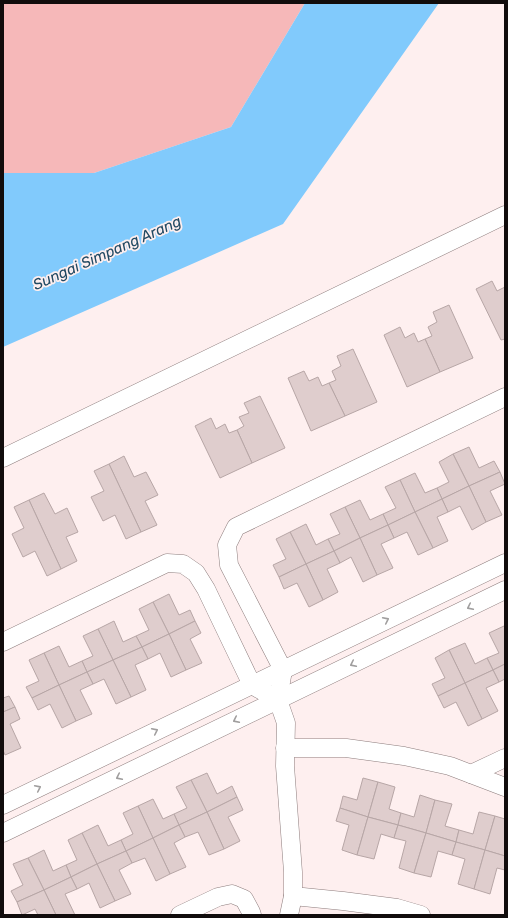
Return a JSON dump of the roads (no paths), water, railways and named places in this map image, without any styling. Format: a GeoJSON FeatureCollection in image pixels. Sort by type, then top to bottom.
{"type":"FeatureCollection","features":[{"type":"Feature","properties":{"kind":"street"},"geometry":{"type":"LineString","coordinates":[[3,458],[505,215]]}},
{"type":"Feature","properties":{"kind":"street"},"geometry":{"type":"LineString","coordinates":[[289,915],[293,896],[293,872],[285,766],[286,723],[278,700],[282,670],[229,565],[227,545],[236,527],[505,397]]}},
{"type":"Feature","properties":{"kind":"street"},"geometry":{"type":"LineString","coordinates":[[3,805],[505,562]]}},
{"type":"Feature","properties":{"kind":"street"},"geometry":{"type":"LineString","coordinates":[[3,642],[167,563],[183,564],[196,573],[206,588],[252,685],[278,700]]}},
{"type":"Feature","properties":{"kind":"street"},"geometry":{"type":"LineString","coordinates":[[3,833],[505,590]]}},
{"type":"Feature","properties":{"kind":"street"},"geometry":{"type":"LineString","coordinates":[[285,748],[346,748],[404,756],[450,766],[505,787]]}},
{"type":"Feature","properties":{"kind":"street"},"geometry":{"type":"LineString","coordinates":[[471,774],[505,758]]}},
{"type":"Feature","properties":{"kind":"street"},"geometry":{"type":"LineString","coordinates":[[180,915],[218,897],[232,894],[244,899],[252,915]]}},
{"type":"Feature","properties":{"kind":"street"},"geometry":{"type":"LineString","coordinates":[[293,896],[397,908],[421,915]]}},
{"type":"Feature","properties":{"kind":"water","name":"Sungai Simpang Arang"},"geometry":{"type":"Polygon","coordinates":[[[305,3],[439,3],[283,224],[3,347],[3,173],[94,173],[231,127],[305,3]]]}}]}
